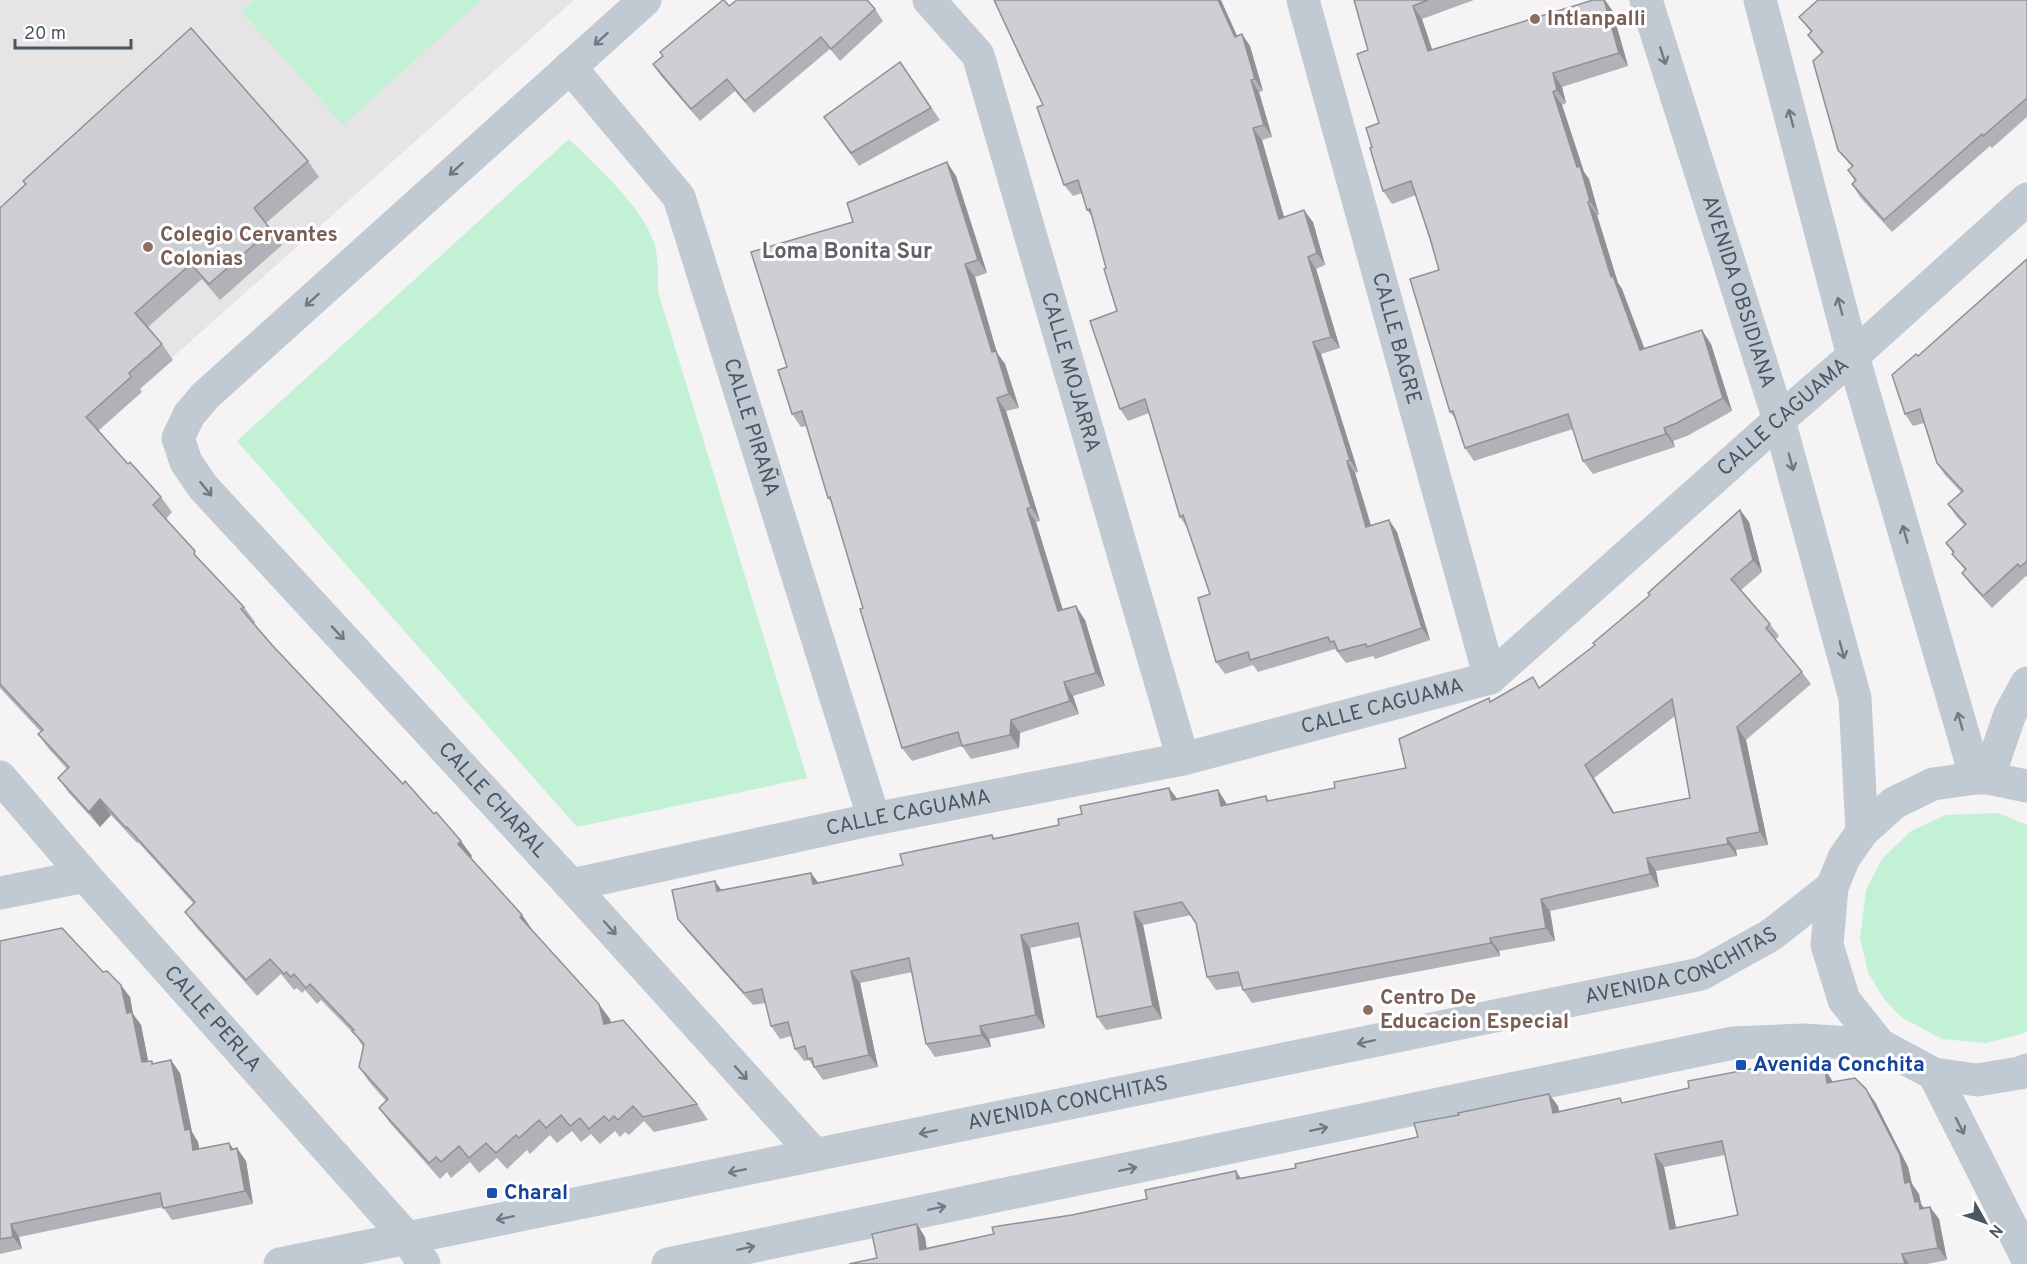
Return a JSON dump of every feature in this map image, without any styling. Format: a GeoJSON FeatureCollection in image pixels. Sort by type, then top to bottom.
{"type":"FeatureCollection","features":[{"type":"Feature","properties":{"kind":"street"},"geometry":{"type":"LineString","coordinates":[[570,67],[645,0]]}},
{"type":"Feature","properties":{"kind":"street","name":"CALLE MOJARRA"},"geometry":{"type":"LineString","coordinates":[[929,0],[978,55],[1183,759]]}},
{"type":"Feature","properties":{"kind":"street","name":"CALLE BAGRE"},"geometry":{"type":"LineString","coordinates":[[1303,0],[1490,678]]}},
{"type":"Feature","properties":{"kind":"street","name":"AVENIDA OBSIDIANA"},"geometry":{"type":"LineString","coordinates":[[1646,0],[1779,420],[1855,698],[1862,832]]}},
{"type":"Feature","properties":{"kind":"street"},"geometry":{"type":"LineString","coordinates":[[1763,1],[1853,356],[1982,778]]}},
{"type":"Feature","properties":{"kind":"street","name":"CALLE CHARAL"},"geometry":{"type":"LineString","coordinates":[[570,67],[205,396],[189,415],[178,438],[186,462],[203,488],[571,885],[814,1155]]}},
{"type":"Feature","properties":{"kind":"street","name":"CALLE PIRAÑA"},"geometry":{"type":"LineString","coordinates":[[570,67],[679,197],[874,819]]}},
{"type":"Feature","properties":{"kind":"street","name":"CALLE CAGUAMA"},"geometry":{"type":"LineString","coordinates":[[571,885],[874,819],[1183,759],[1490,678],[2027,199]]}},
{"type":"Feature","properties":{"kind":"street"},"geometry":{"type":"LineString","coordinates":[[1982,778],[2010,714],[2027,683]]}},
{"type":"Feature","properties":{"kind":"street","name":"CALLE PERLA"},"geometry":{"type":"LineString","coordinates":[[0,777],[416,1251]]}},
{"type":"Feature","properties":{"kind":"street"},"geometry":{"type":"LineString","coordinates":[[2027,786],[1982,778],[1933,784],[1894,803],[1862,832],[1844,858],[1832,887],[1827,945],[1844,1000],[1880,1045],[1934,1074],[1977,1080],[2027,1070]]}},
{"type":"Feature","properties":{"kind":"street"},"geometry":{"type":"LineString","coordinates":[[0,893],[85,876]]}},
{"type":"Feature","properties":{"kind":"street","name":"AVENIDA CONCHITAS"},"geometry":{"type":"LineString","coordinates":[[280,1264],[416,1251],[814,1155],[1701,974],[1771,935],[1832,887]]}},
{"type":"Feature","properties":{"kind":"street"},"geometry":{"type":"LineString","coordinates":[[668,1264],[1733,1043],[1804,1040],[1880,1045]]}},
{"type":"Feature","properties":{"kind":"street"},"geometry":{"type":"LineString","coordinates":[[1934,1074],[2027,1258]]}},
{"type":"Feature","properties":{"kind":"shaded area","name":"Colegio Cervantes Colonias"},"geometry":{"type":"Polygon","coordinates":[[[0,0],[574,0],[9,503],[0,493],[0,0]]]}},
{"type":"Feature","properties":{"kind":"green space"},"geometry":{"type":"Polygon","coordinates":[[[253,0],[482,0],[343,125],[241,11],[253,0]]]}},
{"type":"Feature","properties":{"kind":"green space"},"geometry":{"type":"Polygon","coordinates":[[[569,139],[628,199],[647,226],[653,240],[657,259],[658,292],[807,778],[577,827],[237,441],[569,139]]]}},
{"type":"Feature","properties":{"kind":"green space"},"geometry":{"type":"Polygon","coordinates":[[[1998,813],[2027,825],[2027,1031],[1986,1043],[1942,1039],[1901,1017],[1884,999],[1868,972],[1860,938],[1866,890],[1882,859],[1911,831],[1946,815],[1998,813]]]}},
{"type":"Feature","properties":{"kind":"building"},"geometry":{"type":"Polygon","coordinates":[[[723,0],[729,6],[737,0],[867,0],[875,9],[831,49],[821,37],[745,101],[727,79],[691,109],[653,64],[663,56],[660,52],[723,0]]]}},
{"type":"Feature","properties":{"kind":"building"},"geometry":{"type":"Polygon","coordinates":[[[994,0],[1218,0],[1235,37],[1242,34],[1255,79],[1251,80],[1264,125],[1253,128],[1279,219],[1304,210],[1317,253],[1308,257],[1331,337],[1313,342],[1350,460],[1347,461],[1366,527],[1389,520],[1422,628],[1367,647],[1366,644],[1338,651],[1334,641],[1330,642],[1328,637],[1250,660],[1248,652],[1216,662],[1198,598],[1210,594],[1183,515],[1180,517],[1145,399],[1120,409],[1090,321],[1117,311],[1104,269],[1106,268],[1090,209],[1087,210],[1078,180],[1064,185],[1037,107],[1043,105],[994,0]]]}},
{"type":"Feature","properties":{"kind":"building"},"geometry":{"type":"Polygon","coordinates":[[[1354,0],[1428,0],[1413,6],[1428,51],[1593,0],[1604,0],[1619,53],[1553,73],[1557,90],[1553,92],[1577,167],[1580,166],[1590,201],[1588,202],[1611,277],[1613,276],[1640,350],[1702,330],[1723,398],[1664,428],[1666,434],[1583,461],[1568,414],[1465,448],[1453,411],[1450,412],[1410,279],[1439,270],[1430,238],[1411,181],[1383,191],[1370,148],[1372,147],[1366,128],[1379,123],[1357,54],[1368,50],[1354,0]]]}},
{"type":"Feature","properties":{"kind":"building"},"geometry":{"type":"Polygon","coordinates":[[[1818,0],[2027,0],[2027,98],[1983,136],[1982,134],[1884,220],[1852,184],[1856,180],[1848,170],[1853,166],[1838,150],[1813,61],[1823,52],[1808,35],[1812,31],[1799,17],[1818,0]]]}},
{"type":"Feature","properties":{"kind":"building"},"geometry":{"type":"Polygon","coordinates":[[[191,28],[308,161],[254,208],[271,230],[209,284],[191,264],[135,313],[162,344],[129,373],[131,377],[86,417],[161,497],[153,505],[195,551],[194,554],[244,607],[241,609],[272,645],[403,784],[405,781],[461,841],[458,844],[599,1004],[604,1024],[623,1020],[697,1104],[643,1117],[633,1106],[618,1120],[614,1116],[609,1121],[604,1116],[589,1129],[580,1118],[570,1126],[561,1115],[546,1128],[539,1120],[519,1138],[516,1135],[496,1153],[486,1143],[469,1158],[459,1146],[441,1162],[436,1157],[429,1163],[379,1108],[388,1099],[359,1067],[364,1044],[352,1031],[354,1030],[310,984],[306,988],[294,974],[291,977],[286,972],[284,974],[270,959],[246,980],[185,912],[195,902],[127,827],[100,799],[89,812],[58,778],[69,767],[38,734],[43,730],[0,684],[0,208],[26,184],[23,181],[191,28]]]}},
{"type":"Feature","properties":{"kind":"building"},"geometry":{"type":"Polygon","coordinates":[[[900,62],[931,108],[851,153],[824,117],[900,62]]]}},
{"type":"Feature","properties":{"kind":"building"},"geometry":{"type":"Polygon","coordinates":[[[947,162],[978,260],[965,264],[992,352],[996,351],[1009,394],[997,398],[1031,507],[1027,509],[1058,611],[1076,606],[1096,673],[1064,682],[1070,701],[1011,720],[1010,735],[962,746],[958,732],[902,748],[860,609],[863,608],[802,411],[792,414],[778,370],[787,367],[751,252],[853,222],[847,203],[947,162]]]}},
{"type":"Feature","properties":{"kind":"building"},"geometry":{"type":"Polygon","coordinates":[[[2027,259],[2027,561],[2020,567],[2018,564],[1983,596],[1962,573],[1966,569],[1952,554],[1954,552],[1946,543],[1966,524],[1948,504],[1963,491],[1937,463],[1920,409],[1905,414],[1892,375],[1916,354],[1918,356],[2027,259]]]}},
{"type":"Feature","properties":{"kind":"building"},"geometry":{"type":"Polygon","coordinates":[[[1740,510],[1753,560],[1731,579],[1770,624],[1766,628],[1802,672],[1737,727],[1760,832],[1727,838],[1728,844],[1647,858],[1650,874],[1541,899],[1546,928],[1490,938],[1491,943],[1243,990],[1238,972],[1207,977],[1196,923],[1182,902],[1134,912],[1153,1006],[1097,1017],[1078,923],[1021,935],[1036,1015],[980,1026],[982,1035],[926,1044],[909,958],[851,971],[869,1055],[814,1067],[812,1058],[808,1059],[805,1046],[795,1049],[788,1022],[771,1026],[762,989],[744,993],[678,919],[672,890],[715,881],[717,891],[811,873],[813,884],[903,865],[900,854],[992,835],[993,839],[1059,825],[1058,819],[1082,814],[1080,806],[1169,788],[1172,800],[1218,790],[1221,806],[1266,796],[1267,801],[1335,788],[1334,782],[1406,768],[1399,739],[1489,698],[1490,702],[1533,677],[1539,688],[1595,645],[1593,643],[1650,595],[1648,593],[1740,510]],[[1672,699],[1585,765],[1613,813],[1690,798],[1672,699]]]}},
{"type":"Feature","properties":{"kind":"building"},"geometry":{"type":"Polygon","coordinates":[[[62,928],[103,972],[107,971],[121,985],[127,1013],[132,1012],[142,1062],[152,1061],[152,1064],[171,1060],[185,1130],[190,1129],[193,1150],[229,1143],[231,1150],[237,1148],[245,1191],[163,1208],[160,1193],[11,1224],[13,1237],[0,1239],[0,941],[62,928]]]}},
{"type":"Feature","properties":{"kind":"building"},"geometry":{"type":"Polygon","coordinates":[[[1786,1062],[1825,1069],[1827,1083],[1855,1078],[1866,1089],[1900,1155],[1905,1183],[1910,1182],[1915,1202],[1919,1201],[1920,1209],[1930,1207],[1938,1248],[1902,1254],[1905,1264],[849,1264],[877,1258],[872,1234],[917,1224],[920,1250],[994,1234],[992,1227],[1072,1215],[1147,1199],[1145,1190],[1236,1171],[1237,1179],[1296,1168],[1295,1164],[1418,1137],[1414,1123],[1459,1115],[1458,1113],[1549,1094],[1553,1113],[1620,1098],[1622,1103],[1689,1088],[1688,1081],[1786,1062]],[[1722,1141],[1655,1154],[1670,1229],[1738,1215],[1722,1141]]]}},
{"type":"Feature","properties":{"kind":"place","name":"Intlanpalli"},"geometry":{"type":"Point","coordinates":[1535,19]}},
{"type":"Feature","properties":{"kind":"place","name":"Colegio Cervantes Colonias"},"geometry":{"type":"Point","coordinates":[148,247]}},
{"type":"Feature","properties":{"kind":"place","name":"Centro De Educacion Especial"},"geometry":{"type":"Point","coordinates":[1368,1010]}},
{"type":"Feature","properties":{"kind":"place","name":"Avenida Conchita"},"geometry":{"type":"Point","coordinates":[1741,1065]}},
{"type":"Feature","properties":{"kind":"place","name":"Charal"},"geometry":{"type":"Point","coordinates":[492,1193]}},
{"type":"Feature","properties":{"kind":"district","name":"Loma Bonita Sur"},"geometry":{"type":"Point","coordinates":[847,252]}}]}
